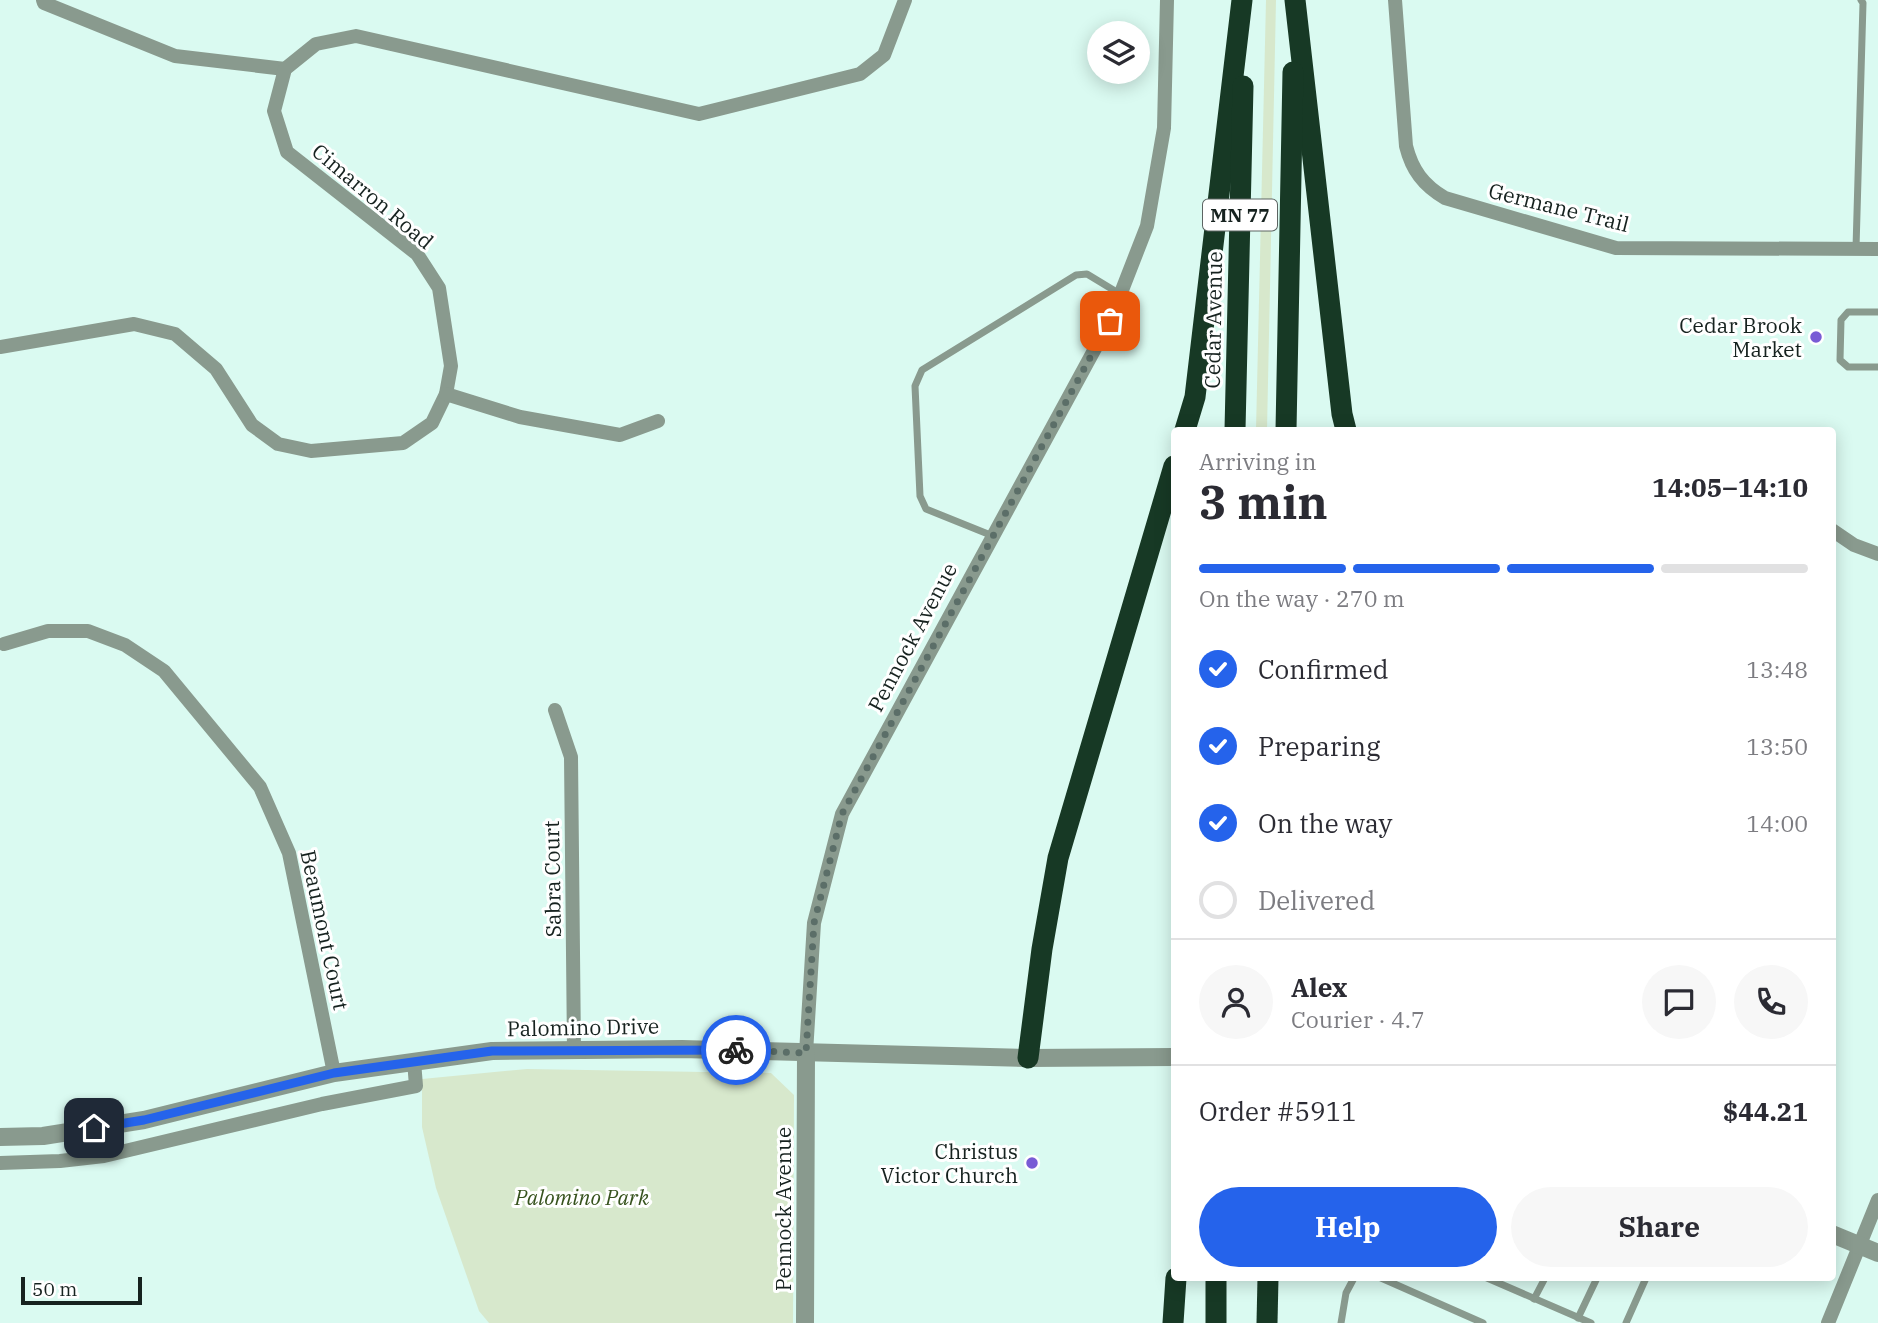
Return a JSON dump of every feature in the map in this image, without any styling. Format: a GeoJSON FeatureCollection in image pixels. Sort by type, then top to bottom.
{"type":"FeatureCollection","features":[{"type":"Feature","properties":{"kind":"highway"},"geometry":{"type":"LineString","coordinates":[[1186,427],[1195,397],[1244,0]]}},
{"type":"Feature","properties":{"kind":"highway","name":"Cedar Avenue"},"geometry":{"type":"LineString","coordinates":[[1235,427],[1244,0]]}},
{"type":"Feature","properties":{"kind":"highway"},"geometry":{"type":"LineString","coordinates":[[1295,0],[1345,427]]}},
{"type":"Feature","properties":{"kind":"highway","name":"MN 77"},"geometry":{"type":"LineString","coordinates":[[1286,427],[1295,0]]}},
{"type":"Feature","properties":{"kind":"highway"},"geometry":{"type":"LineString","coordinates":[[1028,1058],[1042,949],[1058,858],[1171,476]]}},
{"type":"Feature","properties":{"kind":"highway"},"geometry":{"type":"LineString","coordinates":[[1173,1323],[1176,1281]]}},
{"type":"Feature","properties":{"kind":"highway"},"geometry":{"type":"LineString","coordinates":[[1216,1281],[1216,1323]]}},
{"type":"Feature","properties":{"kind":"highway"},"geometry":{"type":"LineString","coordinates":[[1267,1323],[1268,1281]]}},
{"type":"Feature","properties":{"kind":"street"},"geometry":{"type":"LineString","coordinates":[[43,0],[44,4],[175,56],[285,69],[316,44],[356,36],[699,114],[860,74],[884,55],[905,0]]}},
{"type":"Feature","properties":{"kind":"street","name":"Pennock Avenue"},"geometry":{"type":"LineString","coordinates":[[805,1323],[806,1053],[814,923],[842,814],[1110,321],[1147,226],[1164,128],[1167,0]]}},
{"type":"Feature","properties":{"kind":"street","name":"Germane Trail"},"geometry":{"type":"LineString","coordinates":[[1395,0],[1405,146],[1412,167],[1419,177],[1445,198],[1616,247],[1878,249]]}},
{"type":"Feature","properties":{"kind":"street","name":"Cimarron Road"},"geometry":{"type":"LineString","coordinates":[[0,347],[134,324],[175,334],[216,369],[252,425],[278,444],[311,451],[402,443],[432,423],[446,394],[451,366],[439,288],[417,254],[287,152],[274,111],[285,69]]}},
{"type":"Feature","properties":{"kind":"street"},"geometry":{"type":"LineString","coordinates":[[446,394],[520,417],[620,435],[659,421]]}},
{"type":"Feature","properties":{"kind":"street"},"geometry":{"type":"LineString","coordinates":[[1836,533],[1854,545],[1878,554]]}},
{"type":"Feature","properties":{"kind":"street","name":"Beaumont Court"},"geometry":{"type":"LineString","coordinates":[[4,644],[48,631],[88,631],[125,645],[164,671],[260,787],[289,853],[334,1073]]}},
{"type":"Feature","properties":{"kind":"street","name":"Sabra Court"},"geometry":{"type":"LineString","coordinates":[[555,710],[571,757],[574,1050]]}},
{"type":"Feature","properties":{"kind":"street","name":"Palomino Drive"},"geometry":{"type":"LineString","coordinates":[[0,1137],[43,1136],[144,1120],[334,1073],[492,1051],[682,1049],[1028,1058],[1171,1057]]}},
{"type":"Feature","properties":{"kind":"street"},"geometry":{"type":"LineString","coordinates":[[0,1163],[104,1156],[322,1104],[416,1086],[414,1061]]}},
{"type":"Feature","properties":{"kind":"street"},"geometry":{"type":"LineString","coordinates":[[1828,1323],[1878,1200]]}},
{"type":"Feature","properties":{"kind":"street"},"geometry":{"type":"LineString","coordinates":[[1836,1236],[1878,1253]]}},
{"type":"Feature","properties":{"kind":"lane"},"geometry":{"type":"LineString","coordinates":[[1856,247],[1861,0]]}},
{"type":"Feature","properties":{"kind":"lane"},"geometry":{"type":"LineString","coordinates":[[993,536],[926,509],[920,496],[915,386],[922,370],[1076,275],[1087,274],[1120,294]]}},
{"type":"Feature","properties":{"kind":"lane"},"geometry":{"type":"LineString","coordinates":[[1878,312],[1848,312],[1841,320],[1840,360],[1847,367],[1878,367]]}},
{"type":"Feature","properties":{"kind":"lane"},"geometry":{"type":"LineString","coordinates":[[1341,1323],[1346,1293],[1352,1281]]}},
{"type":"Feature","properties":{"kind":"lane"},"geometry":{"type":"LineString","coordinates":[[1388,1281],[1483,1323]]}},
{"type":"Feature","properties":{"kind":"lane"},"geometry":{"type":"LineString","coordinates":[[1494,1281],[1591,1323]]}},
{"type":"Feature","properties":{"kind":"lane"},"geometry":{"type":"LineString","coordinates":[[1534,1298],[1543,1281]]}},
{"type":"Feature","properties":{"kind":"lane"},"geometry":{"type":"LineString","coordinates":[[1578,1318],[1596,1281]]}},
{"type":"Feature","properties":{"kind":"lane"},"geometry":{"type":"LineString","coordinates":[[1626,1323],[1645,1281]]}},
{"type":"Feature","properties":{"kind":"green space"},"geometry":{"type":"Polygon","coordinates":[[[1266,0],[1276,0],[1267,427],[1256,427],[1266,0]]]}},
{"type":"Feature","properties":{"kind":"green space","name":"Palomino Park"},"geometry":{"type":"Polygon","coordinates":[[[527,1069],[771,1073],[794,1095],[793,1323],[489,1323],[479,1311],[436,1188],[422,1127],[422,1079],[527,1069]]]}},
{"type":"Feature","properties":{"kind":"way so far"},"geometry":{"type":"LineString","coordinates":[[736,1050],[806,1053],[814,923],[842,814],[1110,321]]}},
{"type":"Feature","properties":{"kind":"place","name":"Cedar Brook Market"},"geometry":{"type":"Point","coordinates":[1816,337]}},
{"type":"Feature","properties":{"kind":"place","name":"Christus Victor Church"},"geometry":{"type":"Point","coordinates":[1032,1163]}},
{"type":"Feature","properties":{"kind":"route"},"geometry":{"type":"LineString","coordinates":[[94,1128],[144,1120],[334,1073],[492,1051],[736,1050]]}}]}
